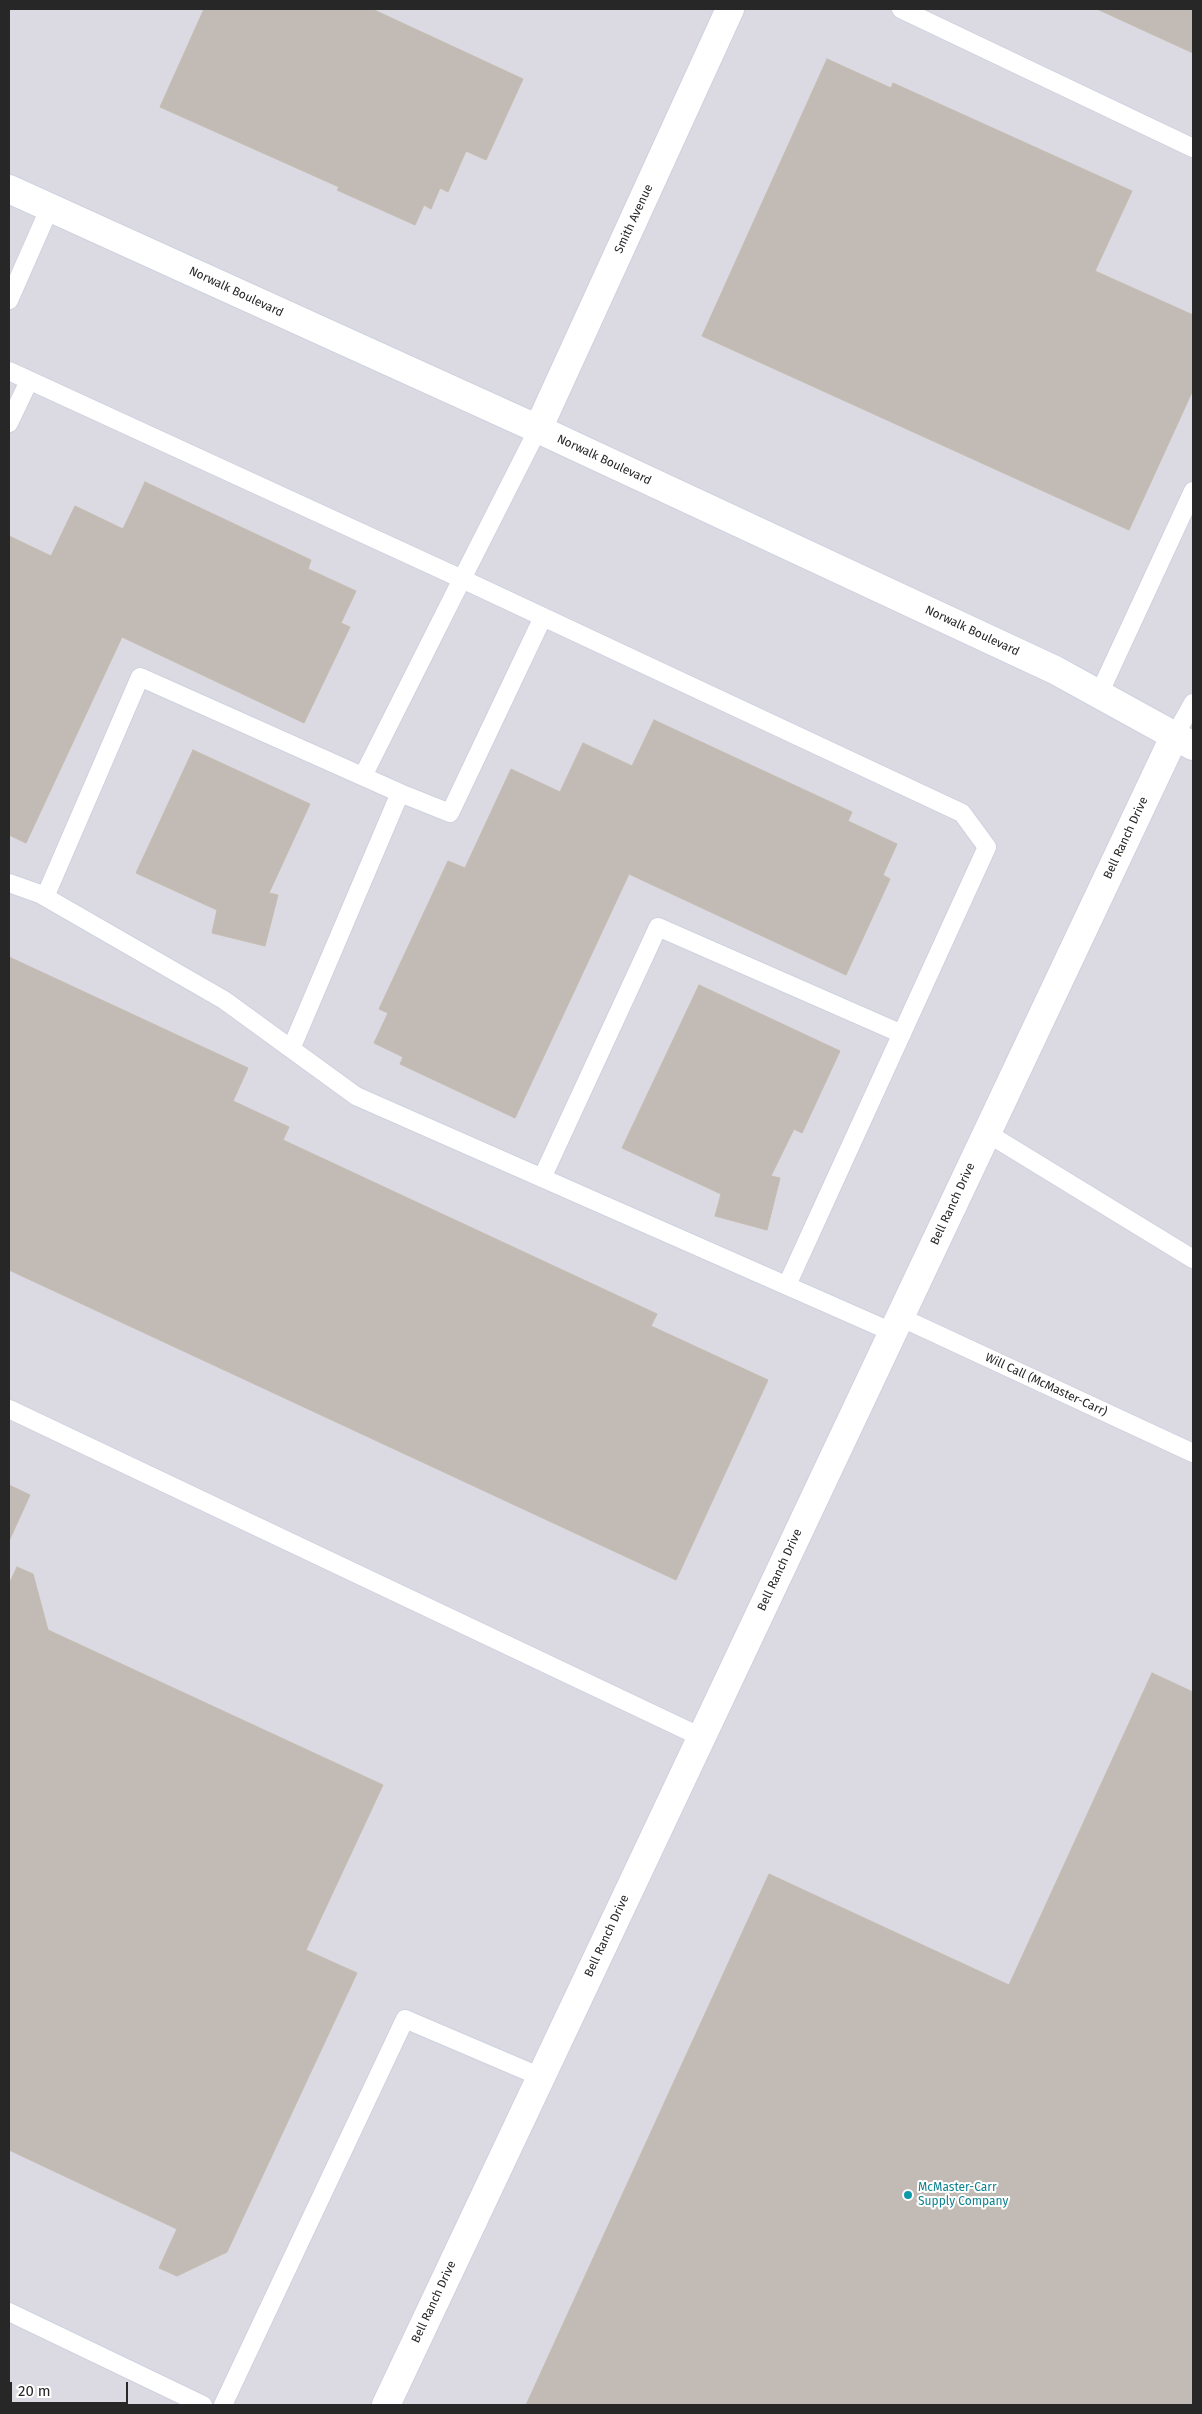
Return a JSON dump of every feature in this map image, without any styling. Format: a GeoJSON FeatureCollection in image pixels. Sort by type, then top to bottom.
{"type":"FeatureCollection","features":[{"type":"Feature","properties":{"kind":"street","name":"Smith Avenue"},"geometry":{"type":"LineString","coordinates":[[538,429],[730,9]]}},
{"type":"Feature","properties":{"kind":"street","name":"Norwalk Boulevard"},"geometry":{"type":"LineString","coordinates":[[9,189],[538,429],[1028,657],[1184,740]]}},
{"type":"Feature","properties":{"kind":"street","name":"Bell Ranch Drive"},"geometry":{"type":"LineString","coordinates":[[386,2405],[987,1133],[1184,740]]}},
{"type":"Feature","properties":{"kind":"lane"},"geometry":{"type":"LineString","coordinates":[[901,9],[1193,148]]}},
{"type":"Feature","properties":{"kind":"lane"},"geometry":{"type":"LineString","coordinates":[[9,300],[50,207]]}},
{"type":"Feature","properties":{"kind":"lane"},"geometry":{"type":"LineString","coordinates":[[9,371],[462,579],[962,813],[987,847],[787,1285]]}},
{"type":"Feature","properties":{"kind":"lane"},"geometry":{"type":"LineString","coordinates":[[9,423],[29,381]]}},
{"type":"Feature","properties":{"kind":"lane"},"geometry":{"type":"LineString","coordinates":[[363,776],[538,429]]}},
{"type":"Feature","properties":{"kind":"lane"},"geometry":{"type":"LineString","coordinates":[[1099,694],[1193,491]]}},
{"type":"Feature","properties":{"kind":"lane"},"geometry":{"type":"LineString","coordinates":[[45,897],[140,678],[400,793],[450,813],[543,617]]}},
{"type":"Feature","properties":{"kind":"lane"},"geometry":{"type":"LineString","coordinates":[[1184,740],[1193,703]]}},
{"type":"Feature","properties":{"kind":"lane"},"geometry":{"type":"LineString","coordinates":[[292,1049],[400,793]]}},
{"type":"Feature","properties":{"kind":"lane","name":"Will Call (McMaster-Carr)"},"geometry":{"type":"LineString","coordinates":[[9,883],[45,897],[224,1000],[356,1096],[787,1285],[896,1324],[1193,1453]]}},
{"type":"Feature","properties":{"kind":"lane"},"geometry":{"type":"LineString","coordinates":[[542,1178],[658,927],[902,1034]]}},
{"type":"Feature","properties":{"kind":"lane"},"geometry":{"type":"LineString","coordinates":[[987,1133],[1193,1259]]}},
{"type":"Feature","properties":{"kind":"lane"},"geometry":{"type":"LineString","coordinates":[[9,1409],[701,1737]]}},
{"type":"Feature","properties":{"kind":"lane"},"geometry":{"type":"LineString","coordinates":[[223,2405],[405,2019],[541,2077]]}},
{"type":"Feature","properties":{"kind":"lane"},"geometry":{"type":"LineString","coordinates":[[9,2312],[202,2405]]}},
{"type":"Feature","properties":{"kind":"shaded area"},"geometry":{"type":"Polygon","coordinates":[[[9,9],[1193,9],[1193,2405],[9,2405],[9,9]]]}},
{"type":"Feature","properties":{"kind":"building"},"geometry":{"type":"Polygon","coordinates":[[[204,9],[372,9],[523,79],[486,160],[466,151],[448,192],[440,188],[431,209],[424,205],[415,225],[337,190],[339,187],[160,107],[204,9]]]}},
{"type":"Feature","properties":{"kind":"building"},"geometry":{"type":"Polygon","coordinates":[[[1097,9],[1193,9],[1193,53],[1097,9]]]}},
{"type":"Feature","properties":{"kind":"building"},"geometry":{"type":"Polygon","coordinates":[[[827,59],[891,88],[893,83],[1132,191],[1095,271],[1193,315],[1193,390],[1129,530],[702,336],[827,59]]]}},
{"type":"Feature","properties":{"kind":"building"},"geometry":{"type":"Polygon","coordinates":[[[145,482],[311,560],[308,569],[356,591],[341,623],[350,627],[304,723],[122,637],[26,843],[9,835],[9,536],[51,556],[75,506],[123,529],[145,482]]]}},
{"type":"Feature","properties":{"kind":"building"},"geometry":{"type":"Polygon","coordinates":[[[654,720],[852,812],[848,821],[897,844],[883,875],[890,879],[846,975],[629,874],[515,1118],[400,1064],[403,1057],[374,1043],[388,1013],[379,1009],[448,861],[465,868],[511,769],[560,792],[583,743],[632,766],[654,720]]]}},
{"type":"Feature","properties":{"kind":"building"},"geometry":{"type":"Polygon","coordinates":[[[193,750],[310,804],[269,893],[278,895],[265,946],[212,933],[217,910],[136,873],[193,750]]]}},
{"type":"Feature","properties":{"kind":"building"},"geometry":{"type":"Polygon","coordinates":[[[9,957],[248,1068],[233,1101],[289,1127],[283,1140],[657,1314],[651,1326],[768,1380],[676,1580],[9,1270],[9,957]]]}},
{"type":"Feature","properties":{"kind":"building"},"geometry":{"type":"Polygon","coordinates":[[[699,985],[840,1051],[802,1133],[794,1129],[771,1176],[780,1178],[767,1230],[715,1216],[721,1194],[622,1148],[699,985]]]}},
{"type":"Feature","properties":{"kind":"building"},"geometry":{"type":"Polygon","coordinates":[[[9,1485],[30,1495],[9,1541],[9,1485]]]}},
{"type":"Feature","properties":{"kind":"building"},"geometry":{"type":"Polygon","coordinates":[[[17,1567],[33,1574],[48,1630],[383,1785],[306,1950],[357,1973],[227,2252],[177,2276],[159,2268],[177,2229],[9,2150],[9,1584],[17,1567]]]}},
{"type":"Feature","properties":{"kind":"building","name":"McMaster-Carr Supply Company"},"geometry":{"type":"Polygon","coordinates":[[[1152,1673],[1193,1692],[1193,2405],[526,2405],[769,1874],[1009,1985],[1152,1673]]]}},
{"type":"Feature","properties":{"kind":"place","name":"McMaster-Carr Supply Company"},"geometry":{"type":"Point","coordinates":[908,2195]}}]}
